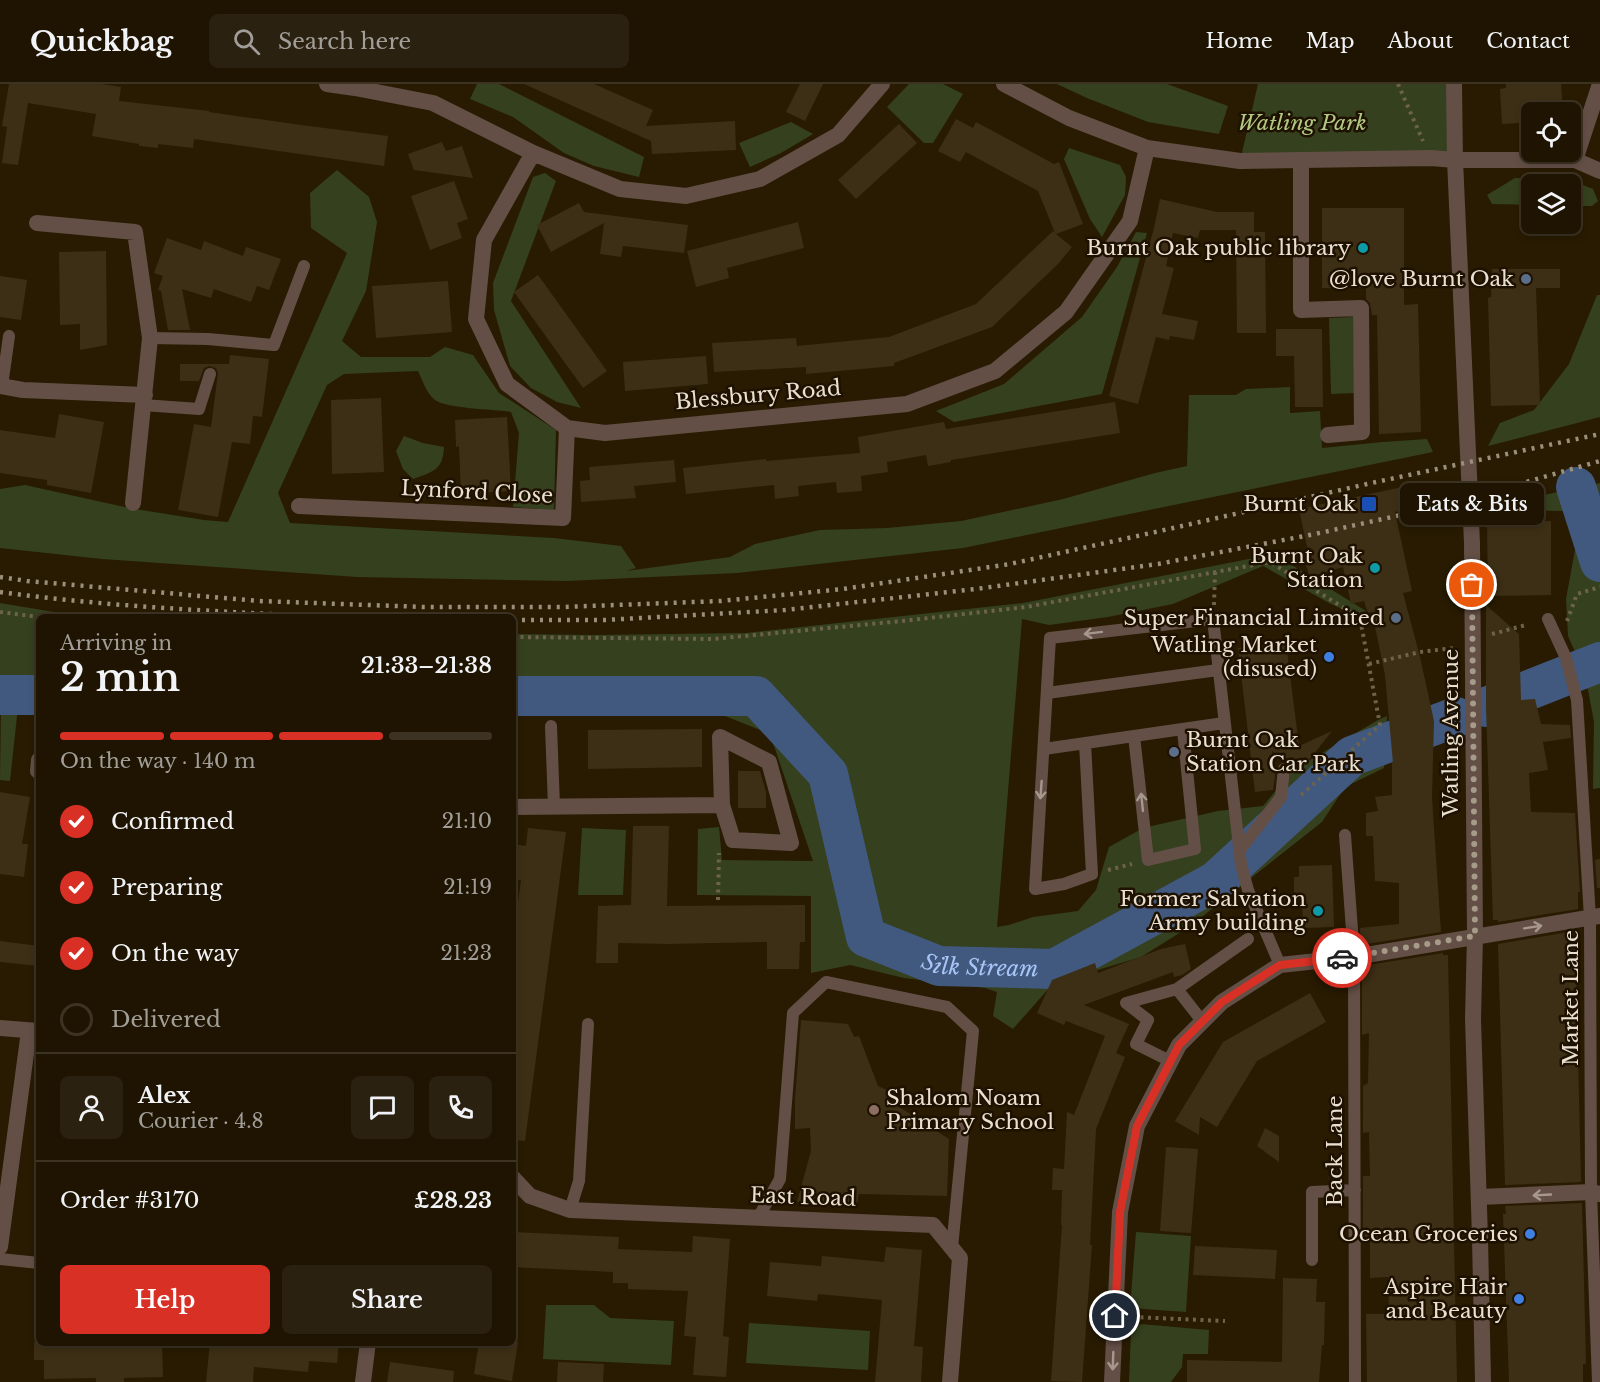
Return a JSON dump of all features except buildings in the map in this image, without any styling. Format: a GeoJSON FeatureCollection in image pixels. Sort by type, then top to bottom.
{"type":"FeatureCollection","features":[{"type":"Feature","properties":{"kind":"street"},"geometry":{"type":"LineString","coordinates":[[327,84],[433,103],[533,153],[620,189],[686,196],[760,179],[838,135],[882,84]]}},
{"type":"Feature","properties":{"kind":"street"},"geometry":{"type":"LineString","coordinates":[[1004,84],[1069,118],[1146,148],[1240,160],[1521,160]]}},
{"type":"Feature","properties":{"kind":"street","name":"Watling Avenue"},"geometry":{"type":"LineString","coordinates":[[1454,84],[1455,160],[1472,543],[1480,640],[1473,1018],[1483,1382]]}},
{"type":"Feature","properties":{"kind":"street"},"geometry":{"type":"LineString","coordinates":[[1581,142],[1600,84]]}},
{"type":"Feature","properties":{"kind":"street","name":"Blessbury Road"},"geometry":{"type":"LineString","coordinates":[[533,153],[484,240],[476,319],[507,384],[567,428],[605,433],[907,404],[995,371],[1066,312],[1130,221],[1146,148]]}},
{"type":"Feature","properties":{"kind":"street"},"geometry":{"type":"LineString","coordinates":[[1301,161],[1301,310],[1361,308],[1362,432],[1328,435]]}},
{"type":"Feature","properties":{"kind":"street"},"geometry":{"type":"LineString","coordinates":[[1580,162],[1600,171]]}},
{"type":"Feature","properties":{"kind":"street"},"geometry":{"type":"LineString","coordinates":[[37,223],[135,232],[150,338],[133,503]]}},
{"type":"Feature","properties":{"kind":"street"},"geometry":{"type":"LineString","coordinates":[[1,386],[22,390],[144,400]]}},
{"type":"Feature","properties":{"kind":"street","name":"Lynford Close"},"geometry":{"type":"LineString","coordinates":[[299,506],[563,518],[567,428]]}},
{"type":"Feature","properties":{"kind":"street"},"geometry":{"type":"LineString","coordinates":[[720,737],[769,762],[791,843],[733,840],[722,805],[720,737]]}},
{"type":"Feature","properties":{"kind":"street"},"geometry":{"type":"LineString","coordinates":[[516,807],[722,805]]}},
{"type":"Feature","properties":{"kind":"street"},"geometry":{"type":"LineString","coordinates":[[1112,1382],[1120,1212],[1137,1126],[1179,1045],[1202,1021],[1222,1002],[1280,965],[1354,957],[1595,917]]}},
{"type":"Feature","properties":{"kind":"street"},"geometry":{"type":"LineString","coordinates":[[0,1029],[34,1031],[0,1246]]}},
{"type":"Feature","properties":{"kind":"street","name":"East Road"},"geometry":{"type":"LineString","coordinates":[[516,1181],[530,1196],[570,1210],[933,1225],[960,1258],[950,1382]]}},
{"type":"Feature","properties":{"kind":"street"},"geometry":{"type":"LineString","coordinates":[[1479,1197],[1595,1193]]}},
{"type":"Feature","properties":{"kind":"street"},"geometry":{"type":"LineString","coordinates":[[363,1382],[368,1346]]}},
{"type":"Feature","properties":{"kind":"lane"},"geometry":{"type":"LineString","coordinates":[[150,338],[208,339],[274,345],[304,267]]}},
{"type":"Feature","properties":{"kind":"lane"},"geometry":{"type":"LineString","coordinates":[[1,386],[9,336]]}},
{"type":"Feature","properties":{"kind":"lane"},"geometry":{"type":"LineString","coordinates":[[144,400],[199,410],[210,374]]}},
{"type":"Feature","properties":{"kind":"lane"},"geometry":{"type":"LineString","coordinates":[[1085,743],[1092,874],[1064,884],[1035,889],[1050,638],[1213,619],[1241,864],[1248,890],[1280,965]]}},
{"type":"Feature","properties":{"kind":"lane","name":"Market Lane"},"geometry":{"type":"LineString","coordinates":[[1548,619],[1559,644],[1577,700],[1595,917],[1598,1382]]}},
{"type":"Feature","properties":{"kind":"lane"},"geometry":{"type":"LineString","coordinates":[[1047,693],[1218,669]]}},
{"type":"Feature","properties":{"kind":"lane"},"geometry":{"type":"LineString","coordinates":[[1044,749],[1224,723]]}},
{"type":"Feature","properties":{"kind":"lane"},"geometry":{"type":"LineString","coordinates":[[551,726],[554,806]]}},
{"type":"Feature","properties":{"kind":"lane"},"geometry":{"type":"LineString","coordinates":[[1134,736],[1148,860],[1195,849],[1183,730]]}},
{"type":"Feature","properties":{"kind":"lane"},"geometry":{"type":"LineString","coordinates":[[1239,851],[1281,797],[1284,769]]}},
{"type":"Feature","properties":{"kind":"lane","name":"Back Lane"},"geometry":{"type":"LineString","coordinates":[[1345,835],[1354,957],[1355,1382]]}},
{"type":"Feature","properties":{"kind":"lane"},"geometry":{"type":"LineString","coordinates":[[1170,1061],[1136,1044],[1148,1020],[1126,1003],[1177,989],[1248,939]]}},
{"type":"Feature","properties":{"kind":"lane"},"geometry":{"type":"LineString","coordinates":[[758,1218],[780,1179],[793,1012],[826,982],[947,1007],[973,1032],[952,1248]]}},
{"type":"Feature","properties":{"kind":"lane"},"geometry":{"type":"LineString","coordinates":[[1177,989],[1202,1021]]}},
{"type":"Feature","properties":{"kind":"lane"},"geometry":{"type":"LineString","coordinates":[[570,1210],[579,1181],[588,1024]]}},
{"type":"Feature","properties":{"kind":"lane"},"geometry":{"type":"LineString","coordinates":[[1312,1260],[1312,1192],[1355,1190]]}},
{"type":"Feature","properties":{"kind":"lane"},"geometry":{"type":"LineString","coordinates":[[0,1259],[36,1263]]}},
{"type":"Feature","properties":{"kind":"path"},"geometry":{"type":"LineString","coordinates":[[1398,84],[1431,159]]}},
{"type":"Feature","properties":{"kind":"path"},"geometry":{"type":"LineString","coordinates":[[516,637],[713,639],[902,621],[1026,607],[1270,562],[1360,618],[1380,725],[1292,804]]}},
{"type":"Feature","properties":{"kind":"path"},"geometry":{"type":"LineString","coordinates":[[1213,619],[1215,572]]}},
{"type":"Feature","properties":{"kind":"path"},"geometry":{"type":"LineString","coordinates":[[1559,644],[1577,594],[1600,587]]}},
{"type":"Feature","properties":{"kind":"path"},"geometry":{"type":"LineString","coordinates":[[0,612],[36,618]]}},
{"type":"Feature","properties":{"kind":"path"},"geometry":{"type":"LineString","coordinates":[[1369,664],[1480,640],[1526,625]]}},
{"type":"Feature","properties":{"kind":"path"},"geometry":{"type":"LineString","coordinates":[[1092,874],[1148,860]]}},
{"type":"Feature","properties":{"kind":"path"},"geometry":{"type":"LineString","coordinates":[[1115,1316],[1225,1321]]}},
{"type":"Feature","properties":{"kind":"green space"},"geometry":{"type":"Polygon","coordinates":[[[477,84],[499,84],[644,157],[639,177],[594,166],[564,153],[513,117],[470,99],[477,84]]]}},
{"type":"Feature","properties":{"kind":"green space"},"geometry":{"type":"Polygon","coordinates":[[[909,84],[943,84],[963,94],[933,143],[924,143],[887,107],[909,84]]]}},
{"type":"Feature","properties":{"kind":"green space"},"geometry":{"type":"Polygon","coordinates":[[[1057,84],[1167,84],[1228,106],[1219,134],[1148,122],[1057,84]]]}},
{"type":"Feature","properties":{"kind":"green space","name":"Watling Park"},"geometry":{"type":"Polygon","coordinates":[[[1258,84],[1456,84],[1457,160],[1240,161],[1258,84]]]}},
{"type":"Feature","properties":{"kind":"green space"},"geometry":{"type":"Polygon","coordinates":[[[791,122],[813,134],[781,153],[750,167],[739,143],[791,122]]]}},
{"type":"Feature","properties":{"kind":"green space"},"geometry":{"type":"Polygon","coordinates":[[[1069,148],[1120,165],[1126,177],[1125,195],[1102,237],[1090,219],[1064,159],[1069,148]]]}},
{"type":"Feature","properties":{"kind":"green space"},"geometry":{"type":"Polygon","coordinates":[[[337,170],[369,197],[377,222],[366,291],[342,341],[361,357],[430,357],[445,347],[473,355],[499,393],[556,430],[554,510],[513,507],[519,433],[511,412],[441,403],[429,394],[418,371],[344,374],[327,385],[278,493],[290,523],[554,538],[621,546],[636,568],[626,571],[730,557],[755,544],[820,530],[887,528],[961,521],[1063,499],[1187,466],[1189,395],[1236,395],[1246,389],[1290,387],[1290,413],[1320,411],[1322,448],[1427,439],[1433,452],[963,548],[737,573],[567,581],[357,577],[102,559],[0,548],[0,489],[25,485],[129,508],[228,522],[347,253],[311,228],[310,193],[337,170]]]}},
{"type":"Feature","properties":{"kind":"green space"},"geometry":{"type":"Polygon","coordinates":[[[545,173],[556,181],[511,301],[581,408],[557,402],[531,388],[510,366],[494,310],[493,283],[533,177],[545,173]]]}},
{"type":"Feature","properties":{"kind":"green space"},"geometry":{"type":"Polygon","coordinates":[[[1515,178],[1521,178],[1521,205],[1492,204],[1487,195],[1515,178]]]}},
{"type":"Feature","properties":{"kind":"green space"},"geometry":{"type":"Polygon","coordinates":[[[1581,184],[1593,189],[1598,201],[1592,206],[1581,206],[1581,184]]]}},
{"type":"Feature","properties":{"kind":"green space"},"geometry":{"type":"Polygon","coordinates":[[[1136,232],[1147,233],[1102,394],[954,422],[936,411],[1004,384],[1082,317],[1117,267],[1136,232]]]}},
{"type":"Feature","properties":{"kind":"green space"},"geometry":{"type":"Polygon","coordinates":[[[1597,295],[1600,295],[1600,417],[1488,446],[1500,423],[1534,410],[1569,364],[1597,295]]]}},
{"type":"Feature","properties":{"kind":"green space"},"geometry":{"type":"Polygon","coordinates":[[[1353,317],[1355,393],[1331,394],[1329,318],[1353,317]]]}},
{"type":"Feature","properties":{"kind":"green space"},"geometry":{"type":"Polygon","coordinates":[[[404,436],[444,447],[442,461],[436,469],[413,479],[403,469],[396,451],[404,436]]]}},
{"type":"Feature","properties":{"kind":"green space"},"geometry":{"type":"Polygon","coordinates":[[[1600,483],[1600,788],[1593,789],[1594,722],[1585,674],[1568,636],[1566,599],[1579,528],[1564,511],[1512,510],[1520,500],[1600,483]]]}},
{"type":"Feature","properties":{"kind":"green space"},"geometry":{"type":"Polygon","coordinates":[[[1274,554],[1366,611],[1366,620],[1329,603],[1263,566],[1173,604],[1108,617],[1049,625],[1022,619],[997,927],[1033,917],[1078,911],[1096,890],[1109,847],[1143,828],[1218,811],[1263,806],[1293,770],[1387,716],[1384,768],[1345,787],[1322,822],[1189,927],[1141,957],[1050,987],[1013,1029],[993,1016],[997,992],[985,988],[904,978],[850,965],[811,973],[811,896],[697,895],[698,829],[719,827],[722,860],[813,861],[770,734],[720,714],[516,710],[516,634],[746,633],[1023,603],[1274,554]]]}},
{"type":"Feature","properties":{"kind":"green space"},"geometry":{"type":"Polygon","coordinates":[[[0,603],[66,614],[36,614],[36,703],[0,701],[0,603]]]}},
{"type":"Feature","properties":{"kind":"green space"},"geometry":{"type":"Polygon","coordinates":[[[1,704],[18,707],[10,781],[0,780],[1,704]]]}},
{"type":"Feature","properties":{"kind":"green space"},"geometry":{"type":"Polygon","coordinates":[[[582,828],[626,830],[623,895],[578,895],[582,828]]]}},
{"type":"Feature","properties":{"kind":"green space"},"geometry":{"type":"Polygon","coordinates":[[[1136,1232],[1191,1236],[1186,1312],[1130,1308],[1136,1232]]]}},
{"type":"Feature","properties":{"kind":"green space"},"geometry":{"type":"Polygon","coordinates":[[[546,1305],[594,1305],[610,1318],[674,1321],[671,1365],[543,1359],[546,1305]]]}},
{"type":"Feature","properties":{"kind":"green space"},"geometry":{"type":"Polygon","coordinates":[[[749,1323],[870,1331],[868,1370],[746,1363],[749,1323]]]}},
{"type":"Feature","properties":{"kind":"green space"},"geometry":{"type":"Polygon","coordinates":[[[1141,1324],[1209,1330],[1208,1354],[1183,1354],[1182,1367],[1171,1382],[1129,1382],[1131,1331],[1141,1324]]]}},
{"type":"Feature","properties":{"kind":"waterway"},"geometry":{"type":"LineString","coordinates":[[1576,487],[1600,562]]}},
{"type":"Feature","properties":{"kind":"waterway","name":"Silk Stream"},"geometry":{"type":"LineString","coordinates":[[1486,707],[1600,662]]}},
{"type":"Feature","properties":{"kind":"waterway","name":"Silk Stream"},"geometry":{"type":"LineString","coordinates":[[0,695],[36,695]]}},
{"type":"Feature","properties":{"kind":"waterway","name":"Silk Stream"},"geometry":{"type":"LineString","coordinates":[[516,696],[756,696],[828,774],[866,937],[939,966],[1054,969],[1216,881],[1352,756],[1456,717]]}},
{"type":"Feature","properties":{"kind":"waterway","name":"Silk Stream"},"geometry":{"type":"LineString","coordinates":[[1456,717],[1486,707]]}},
{"type":"Feature","properties":{"kind":"railway"},"geometry":{"type":"LineString","coordinates":[[0,577],[259,601],[424,607],[563,607],[721,601],[843,589],[1010,564],[1600,434]]}},
{"type":"Feature","properties":{"kind":"railway"},"geometry":{"type":"LineString","coordinates":[[516,620],[605,620],[785,610],[976,589],[1158,564],[1315,534],[1428,509],[1600,461]]}},
{"type":"Feature","properties":{"kind":"railway"},"geometry":{"type":"LineString","coordinates":[[0,592],[117,604],[273,614]]}},
{"type":"Feature","properties":{"kind":"way so far"},"geometry":{"type":"LineString","coordinates":[[1342,958],[1475,936],[1472,585]]}},
{"type":"Feature","properties":{"kind":"place","name":"Burnt Oak public library"},"geometry":{"type":"Point","coordinates":[1363,248]}},
{"type":"Feature","properties":{"kind":"place","name":"@love Burnt Oak"},"geometry":{"type":"Point","coordinates":[1526,279]}},
{"type":"Feature","properties":{"kind":"place","name":"Burnt Oak"},"geometry":{"type":"Point","coordinates":[1369,504]}},
{"type":"Feature","properties":{"kind":"place","name":"Burnt Oak Station"},"geometry":{"type":"Point","coordinates":[1375,568]}},
{"type":"Feature","properties":{"kind":"place","name":"Eats & Bits"},"geometry":{"type":"Point","coordinates":[1472,585]}},
{"type":"Feature","properties":{"kind":"place","name":"Super Financial Limited"},"geometry":{"type":"Point","coordinates":[1396,618]}},
{"type":"Feature","properties":{"kind":"place","name":"Watling Market (disused)"},"geometry":{"type":"Point","coordinates":[1329,657]}},
{"type":"Feature","properties":{"kind":"place","name":"Burnt Oak Station Car Park"},"geometry":{"type":"Point","coordinates":[1174,752]}},
{"type":"Feature","properties":{"kind":"place","name":"Former Salvation Army building"},"geometry":{"type":"Point","coordinates":[1318,911]}},
{"type":"Feature","properties":{"kind":"place","name":"Shalom Noam Primary School"},"geometry":{"type":"Point","coordinates":[874,1110]}},
{"type":"Feature","properties":{"kind":"place","name":"Ocean Groceries"},"geometry":{"type":"Point","coordinates":[1530,1234]}},
{"type":"Feature","properties":{"kind":"place","name":"Aspire Hair and Beauty"},"geometry":{"type":"Point","coordinates":[1519,1299]}},
{"type":"Feature","properties":{"kind":"route"},"geometry":{"type":"LineString","coordinates":[[1115,1316],[1120,1212],[1137,1126],[1179,1045],[1222,1002],[1280,965],[1342,958]]}}]}
